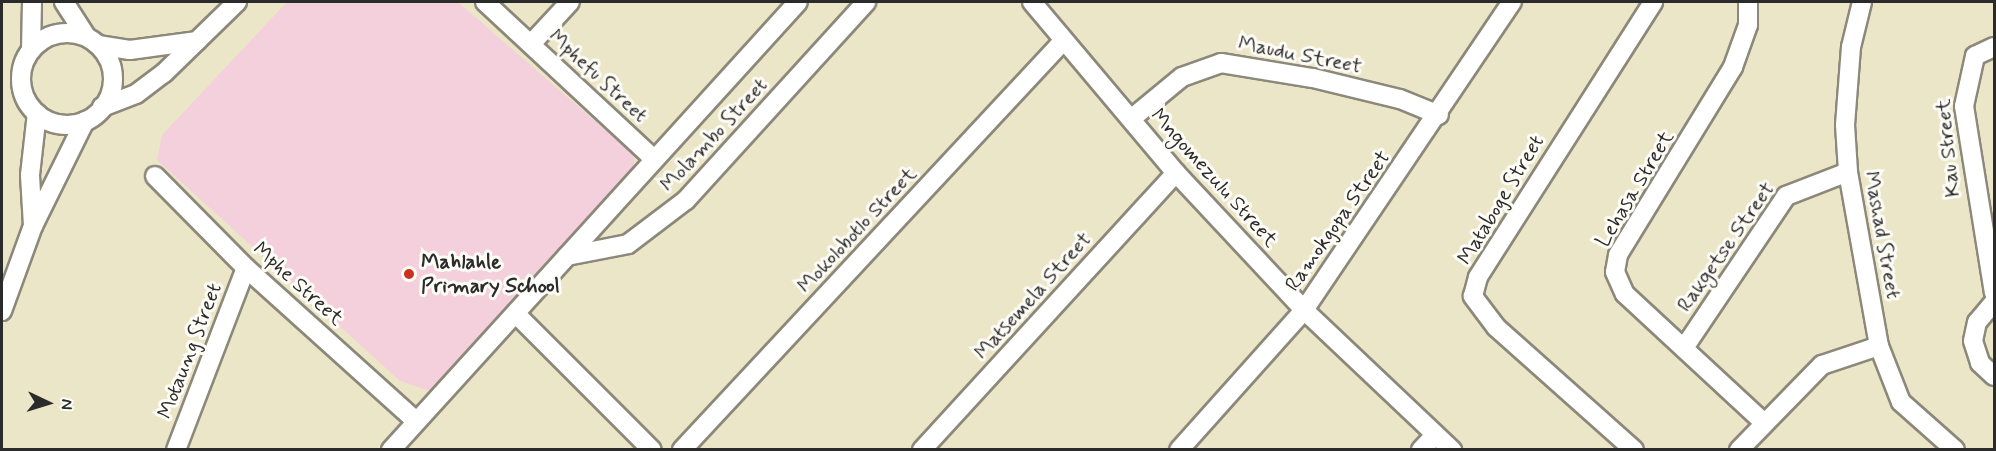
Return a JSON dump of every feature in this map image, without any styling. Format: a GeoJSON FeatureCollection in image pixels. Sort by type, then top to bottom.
{"type":"FeatureCollection","features":[{"type":"Feature","properties":{"kind":"street"},"geometry":{"type":"LineString","coordinates":[[32,2],[31,50],[21,78],[23,94],[37,113],[56,123],[85,121]]}},
{"type":"Feature","properties":{"kind":"street"},"geometry":{"type":"LineString","coordinates":[[64,2],[112,71],[102,107]]}},
{"type":"Feature","properties":{"kind":"street"},"geometry":{"type":"LineString","coordinates":[[2,311],[33,226],[85,121],[102,107],[136,94],[237,2]]}},
{"type":"Feature","properties":{"kind":"street","name":"Mphefu Street"},"geometry":{"type":"LineString","coordinates":[[485,2],[654,159]]}},
{"type":"Feature","properties":{"kind":"street"},"geometry":{"type":"LineString","coordinates":[[531,44],[570,2]]}},
{"type":"Feature","properties":{"kind":"street","name":"Molambo Street"},"geometry":{"type":"LineString","coordinates":[[391,450],[798,2]]}},
{"type":"Feature","properties":{"kind":"street","name":"Molambo Street"},"geometry":{"type":"LineString","coordinates":[[567,256],[628,244],[677,208],[866,2]]}},
{"type":"Feature","properties":{"kind":"street","name":"Mngomezulu Street"},"geometry":{"type":"LineString","coordinates":[[1032,2],[1176,173],[1304,310],[1452,450]]}},
{"type":"Feature","properties":{"kind":"street","name":"Ramokgopa Street"},"geometry":{"type":"LineString","coordinates":[[1179,450],[1304,310],[1439,115],[1512,2]]}},
{"type":"Feature","properties":{"kind":"street","name":"Mataboge Street"},"geometry":{"type":"LineString","coordinates":[[1634,450],[1496,327],[1473,296],[1478,277],[1653,2]]}},
{"type":"Feature","properties":{"kind":"street","name":"Lehasa Street"},"geometry":{"type":"LineString","coordinates":[[1749,2],[1748,25],[1733,67],[1615,263],[1625,294],[1763,422]]}},
{"type":"Feature","properties":{"kind":"street","name":"Mashad Street"},"geometry":{"type":"LineString","coordinates":[[1862,2],[1847,75],[1848,172],[1879,346],[1901,402],[1954,450]]}},
{"type":"Feature","properties":{"kind":"street"},"geometry":{"type":"LineString","coordinates":[[31,50],[56,34],[130,50],[196,41]]}},
{"type":"Feature","properties":{"kind":"street","name":"Mokolobotlo Street"},"geometry":{"type":"LineString","coordinates":[[682,450],[1064,40]]}},
{"type":"Feature","properties":{"kind":"street","name":"Kau Street"},"geometry":{"type":"LineString","coordinates":[[1995,47],[1975,56],[1964,106],[1995,293]]}},
{"type":"Feature","properties":{"kind":"street","name":"Maudu Street"},"geometry":{"type":"LineString","coordinates":[[1131,119],[1182,77],[1221,63],[1314,78],[1400,99],[1439,115]]}},
{"type":"Feature","properties":{"kind":"street"},"geometry":{"type":"LineString","coordinates":[[33,226],[30,175],[37,113]]}},
{"type":"Feature","properties":{"kind":"street","name":"Rakgetse Street"},"geometry":{"type":"LineString","coordinates":[[1684,348],[1786,196],[1848,172]]}},
{"type":"Feature","properties":{"kind":"street","name":"Matsemela Street"},"geometry":{"type":"LineString","coordinates":[[922,450],[1176,173]]}},
{"type":"Feature","properties":{"kind":"street","name":"Mphe Street"},"geometry":{"type":"LineString","coordinates":[[155,176],[246,268],[416,421]]}},
{"type":"Feature","properties":{"kind":"street","name":"Motaung Street"},"geometry":{"type":"LineString","coordinates":[[176,450],[246,268]]}},
{"type":"Feature","properties":{"kind":"street"},"geometry":{"type":"LineString","coordinates":[[1995,302],[1977,322],[1973,341],[1980,363],[1995,376]]}},
{"type":"Feature","properties":{"kind":"street"},"geometry":{"type":"LineString","coordinates":[[516,314],[652,450]]}},
{"type":"Feature","properties":{"kind":"street"},"geometry":{"type":"LineString","coordinates":[[1739,450],[1763,422],[1822,365],[1879,346]]}},
{"type":"Feature","properties":{"kind":"street"},"geometry":{"type":"LineString","coordinates":[[1421,450],[1435,435]]}},
{"type":"Feature","properties":{"kind":"shaded area","name":"Mahlahle Primary School"},"geometry":{"type":"Polygon","coordinates":[[[287,2],[458,2],[634,155],[634,167],[430,391],[400,381],[157,160],[162,135],[287,2]]]}},
{"type":"Feature","properties":{"kind":"place","name":"Mahlahle Primary School"},"geometry":{"type":"Point","coordinates":[409,274]}}]}
